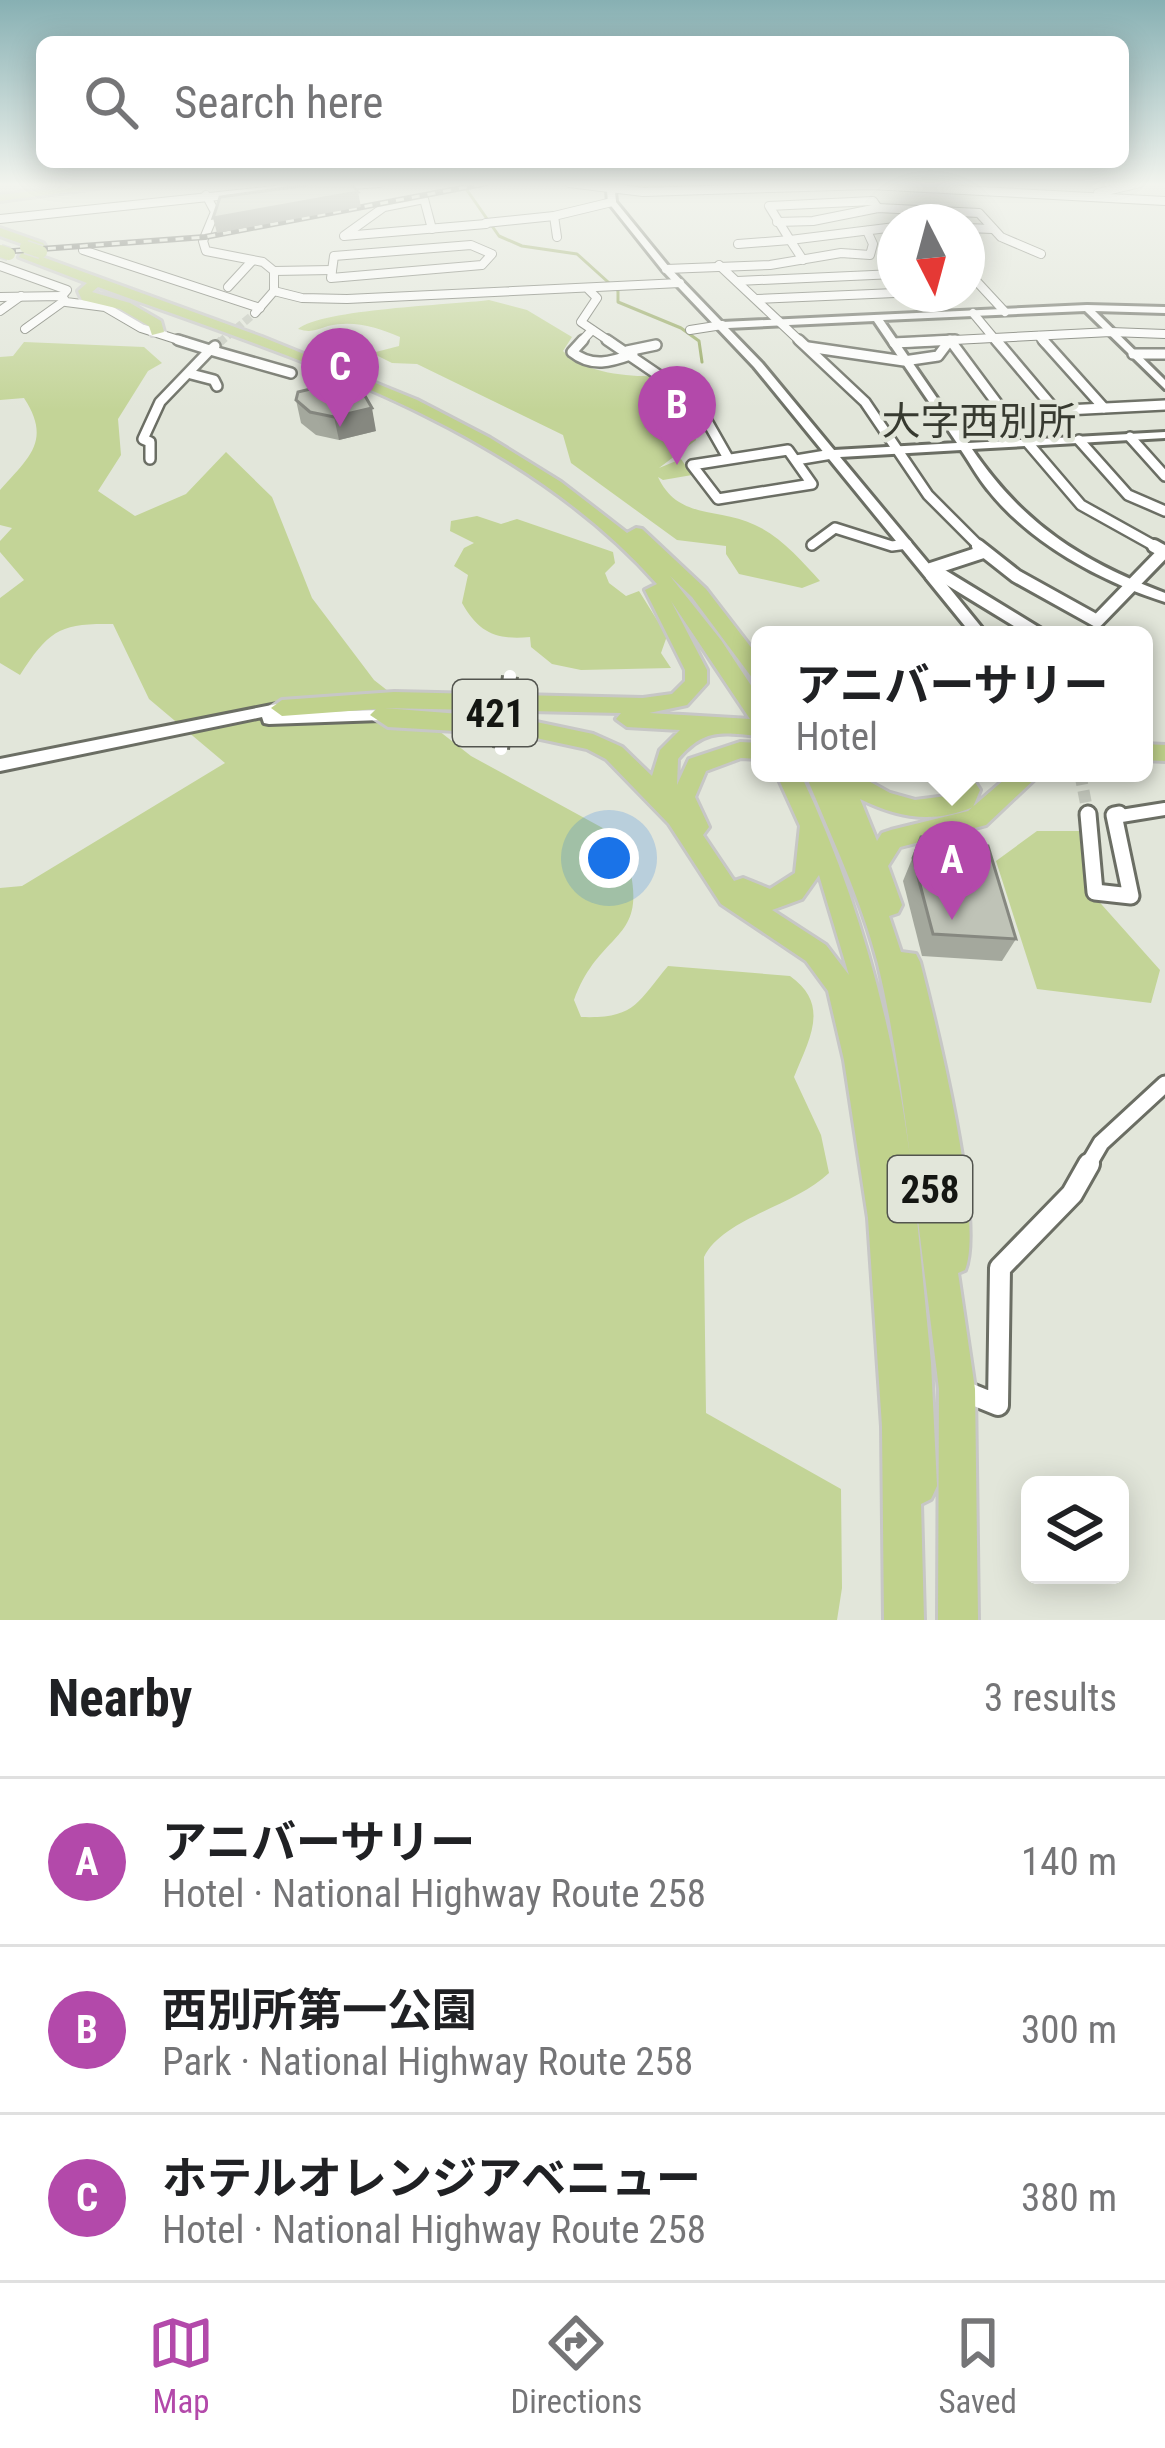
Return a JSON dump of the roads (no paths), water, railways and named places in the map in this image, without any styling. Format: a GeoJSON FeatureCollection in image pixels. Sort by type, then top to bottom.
{"type":"FeatureCollection","features":[{"type":"Feature","properties":{"kind":"highway"},"geometry":{"type":"LineString","coordinates":[[35,259],[443,416],[538,473],[624,540],[680,601],[751,729]]}},
{"type":"Feature","properties":{"kind":"highway"},"geometry":{"type":"LineString","coordinates":[[36,259],[460,413],[567,476],[660,554],[699,593],[751,662]]}},
{"type":"Feature","properties":{"kind":"highway"},"geometry":{"type":"LineString","coordinates":[[95,282],[85,292],[87,297],[125,306],[156,324],[157,332]]}},
{"type":"Feature","properties":{"kind":"highway"},"geometry":{"type":"LineString","coordinates":[[282,708],[334,701],[643,706],[679,700],[696,683],[696,670],[659,595],[632,562],[624,540]]}},
{"type":"Feature","properties":{"kind":"highway"},"geometry":{"type":"LineString","coordinates":[[660,554],[688,569],[751,639]]}},
{"type":"Feature","properties":{"kind":"highway","name":"421"},"geometry":{"type":"LineString","coordinates":[[282,708],[526,714],[751,736]]}},
{"type":"Feature","properties":{"kind":"highway"},"geometry":{"type":"LineString","coordinates":[[381,715],[522,727],[593,742],[629,767],[678,817]]}},
{"type":"Feature","properties":{"kind":"highway","name":"421"},"geometry":{"type":"LineString","coordinates":[[381,715],[696,730]]}},
{"type":"Feature","properties":{"kind":"highway"},"geometry":{"type":"LineString","coordinates":[[696,730],[665,760],[664,789],[730,896],[817,953],[841,987],[859,1060],[884,1217],[900,1426],[904,1620]]}},
{"type":"Feature","properties":{"kind":"highway"},"geometry":{"type":"LineString","coordinates":[[751,740],[740,750],[706,759],[691,773],[682,797],[729,878],[769,899],[799,890],[810,875],[806,807]]}},
{"type":"Feature","properties":{"kind":"highway","name":"258"},"geometry":{"type":"LineString","coordinates":[[793,782],[846,911],[875,1011],[892,1120],[917,1395],[918,1620]]}},
{"type":"Feature","properties":{"kind":"highway","name":"258"},"geometry":{"type":"LineString","coordinates":[[821,782],[871,900],[891,963],[915,1079],[957,1389],[958,1620]]}},
{"type":"Feature","properties":{"kind":"highway"},"geometry":{"type":"LineString","coordinates":[[841,782],[875,865],[921,1017],[948,1181],[957,1389]]}},
{"type":"Feature","properties":{"kind":"highway"},"geometry":{"type":"LineString","coordinates":[[850,782],[874,798],[924,811],[948,810],[965,801],[968,790],[963,782]]}},
{"type":"Feature","properties":{"kind":"highway"},"geometry":{"type":"LineString","coordinates":[[875,865],[891,840],[976,818],[994,806],[1014,782]]}},
{"type":"Feature","properties":{"kind":"street"},"geometry":{"type":"LineString","coordinates":[[25,329],[68,290],[28,259]]}},
{"type":"Feature","properties":{"kind":"street"},"geometry":{"type":"LineString","coordinates":[[108,259],[258,310],[274,291],[274,271],[267,264],[234,259]]}},
{"type":"Feature","properties":{"kind":"street"},"geometry":{"type":"LineString","coordinates":[[334,259],[331,278],[482,265],[487,259]]}},
{"type":"Feature","properties":{"kind":"street"},"geometry":{"type":"LineString","coordinates":[[658,259],[722,325],[973,626]]}},
{"type":"Feature","properties":{"kind":"street"},"geometry":{"type":"LineString","coordinates":[[666,269],[811,259]]}},
{"type":"Feature","properties":{"kind":"street"},"geometry":{"type":"LineString","coordinates":[[228,287],[252,261]]}},
{"type":"Feature","properties":{"kind":"street"},"geometry":{"type":"LineString","coordinates":[[719,265],[865,402],[934,503],[983,552],[1037,590],[1097,621],[1164,552],[1082,505],[1028,443]]}},
{"type":"Feature","properties":{"kind":"street"},"geometry":{"type":"LineString","coordinates":[[274,271],[332,270]]}},
{"type":"Feature","properties":{"kind":"street"},"geometry":{"type":"LineString","coordinates":[[405,272],[407,296]]}},
{"type":"Feature","properties":{"kind":"street"},"geometry":{"type":"LineString","coordinates":[[737,281],[877,275]]}},
{"type":"Feature","properties":{"kind":"street"},"geometry":{"type":"LineString","coordinates":[[849,276],[997,493],[1032,527],[1088,563],[1165,598]]}},
{"type":"Feature","properties":{"kind":"street"},"geometry":{"type":"LineString","coordinates":[[274,291],[302,298],[407,296],[680,283]]}},
{"type":"Feature","properties":{"kind":"street"},"geometry":{"type":"LineString","coordinates":[[589,290],[597,298],[581,320],[694,400],[728,458]]}},
{"type":"Feature","properties":{"kind":"street"},"geometry":{"type":"LineString","coordinates":[[985,290],[1005,312]]}},
{"type":"Feature","properties":{"kind":"street"},"geometry":{"type":"LineString","coordinates":[[757,299],[877,294]]}},
{"type":"Feature","properties":{"kind":"street"},"geometry":{"type":"LineString","coordinates":[[0,311],[21,296]]}},
{"type":"Feature","properties":{"kind":"street"},"geometry":{"type":"LineString","coordinates":[[0,297],[63,298],[105,307],[157,332],[291,374]]}},
{"type":"Feature","properties":{"kind":"street"},"geometry":{"type":"LineString","coordinates":[[690,330],[1087,308],[1165,310]]}},
{"type":"Feature","properties":{"kind":"street"},"geometry":{"type":"LineString","coordinates":[[1087,308],[1165,386]]}},
{"type":"Feature","properties":{"kind":"street"},"geometry":{"type":"LineString","coordinates":[[973,313],[1056,411]]}},
{"type":"Feature","properties":{"kind":"street"},"geometry":{"type":"LineString","coordinates":[[592,330],[572,352],[600,365],[656,345]]}},
{"type":"Feature","properties":{"kind":"street"},"geometry":{"type":"LineString","coordinates":[[894,343],[1111,332],[1165,334]]}},
{"type":"Feature","properties":{"kind":"street"},"geometry":{"type":"LineString","coordinates":[[1039,336],[1104,408]]}},
{"type":"Feature","properties":{"kind":"street"},"geometry":{"type":"LineString","coordinates":[[808,347],[838,346],[867,358],[907,362],[938,356],[950,340]]}},
{"type":"Feature","properties":{"kind":"street"},"geometry":{"type":"LineString","coordinates":[[950,340],[1005,413]]}},
{"type":"Feature","properties":{"kind":"street"},"geometry":{"type":"LineString","coordinates":[[149,459],[150,442],[143,439],[160,401],[213,348]]}},
{"type":"Feature","properties":{"kind":"street"},"geometry":{"type":"LineString","coordinates":[[1133,354],[1165,354]]}},
{"type":"Feature","properties":{"kind":"street"},"geometry":{"type":"LineString","coordinates":[[191,374],[214,380],[217,386]]}},
{"type":"Feature","properties":{"kind":"street"},"geometry":{"type":"LineString","coordinates":[[944,416],[1165,405]]}},
{"type":"Feature","properties":{"kind":"street"},"geometry":{"type":"LineString","coordinates":[[796,460],[1165,435]]}},
{"type":"Feature","properties":{"kind":"street"},"geometry":{"type":"LineString","coordinates":[[1130,437],[1165,476]]}},
{"type":"Feature","properties":{"kind":"street"},"geometry":{"type":"LineString","coordinates":[[1079,440],[1120,487],[1150,508],[1165,511]]}},
{"type":"Feature","properties":{"kind":"street"},"geometry":{"type":"LineString","coordinates":[[784,449],[812,484],[712,497],[692,465],[728,458],[784,449]]}},
{"type":"Feature","properties":{"kind":"street"},"geometry":{"type":"LineString","coordinates":[[812,545],[835,528],[892,546],[907,544]]}},
{"type":"Feature","properties":{"kind":"street"},"geometry":{"type":"LineString","coordinates":[[931,572],[983,552]]}},
{"type":"Feature","properties":{"kind":"street"},"geometry":{"type":"LineString","coordinates":[[931,572],[975,591],[988,605],[1024,626]]}},
{"type":"Feature","properties":{"kind":"street"},"geometry":{"type":"LineString","coordinates":[[501,749],[511,676]]}},
{"type":"Feature","properties":{"kind":"street"},"geometry":{"type":"LineString","coordinates":[[0,765],[282,708]]}},
{"type":"Feature","properties":{"kind":"street"},"geometry":{"type":"LineString","coordinates":[[132,737],[290,716],[381,715]]}},
{"type":"Feature","properties":{"kind":"street"},"geometry":{"type":"LineString","coordinates":[[1088,814],[1095,892],[1131,896],[1114,815],[1165,809]]}},
{"type":"Feature","properties":{"kind":"street"},"geometry":{"type":"LineString","coordinates":[[957,1389],[998,1406],[1000,1268],[1072,1194],[1101,1143],[1165,1084]]}},
{"type":"Feature","properties":{"kind":"waterway"},"geometry":{"type":"LineString","coordinates":[[582,259],[618,291],[618,302],[681,328],[699,341],[702,362]]}},
{"type":"Feature","properties":{"kind":"tunnel"},"geometry":{"type":"LineString","coordinates":[[219,343],[255,313]]}},
{"type":"Feature","properties":{"kind":"tunnel"},"geometry":{"type":"LineString","coordinates":[[215,346],[222,340]]}},
{"type":"Feature","properties":{"kind":"tunnel"},"geometry":{"type":"LineString","coordinates":[[1082,782],[1088,814]]}},
{"type":"Feature","properties":{"kind":"place","name":"ホテルオレンジアベニュー"},"geometry":{"type":"Point","coordinates":[340,427]}},
{"type":"Feature","properties":{"kind":"place","name":"西別所第一公園"},"geometry":{"type":"Point","coordinates":[677,465]}},
{"type":"Feature","properties":{"kind":"place","name":"アニバーサリー"},"geometry":{"type":"Point","coordinates":[952,920]}},
{"type":"Feature","properties":{"kind":"district","name":"大字西別所"},"geometry":{"type":"Point","coordinates":[979,421]}}]}
